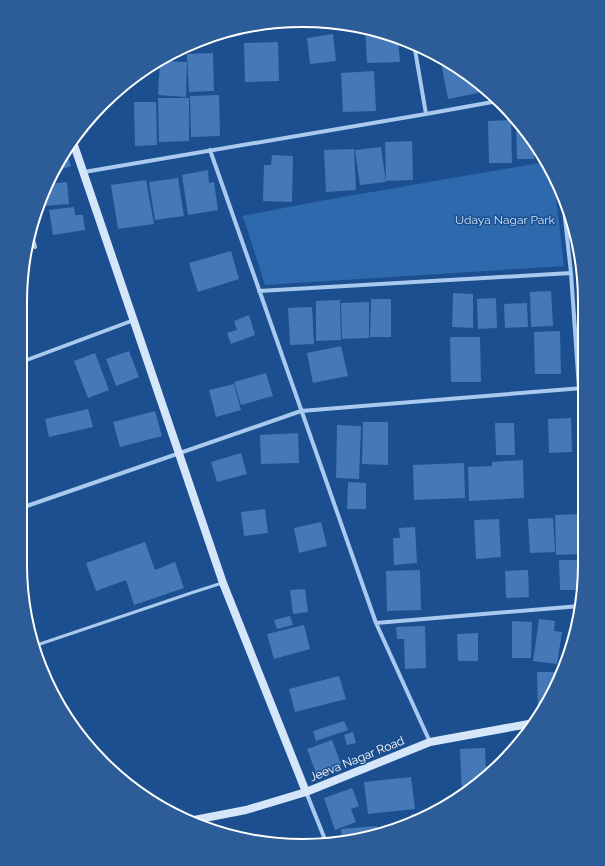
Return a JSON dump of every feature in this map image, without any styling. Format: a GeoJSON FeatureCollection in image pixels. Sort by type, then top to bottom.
{"type":"FeatureCollection","features":[{"type":"Feature","properties":{"kind":"street"},"geometry":{"type":"LineString","coordinates":[[415,51],[426,114]]}},
{"type":"Feature","properties":{"kind":"street"},"geometry":{"type":"LineString","coordinates":[[84,172],[491,102]]}},
{"type":"Feature","properties":{"kind":"street"},"geometry":{"type":"LineString","coordinates":[[75,147],[180,452],[223,583],[324,838]]}},
{"type":"Feature","properties":{"kind":"street"},"geometry":{"type":"LineString","coordinates":[[210,150],[376,623],[430,742]]}},
{"type":"Feature","properties":{"kind":"street"},"geometry":{"type":"LineString","coordinates":[[565,220],[578,354]]}},
{"type":"Feature","properties":{"kind":"street"},"geometry":{"type":"LineString","coordinates":[[34,242],[35,247]]}},
{"type":"Feature","properties":{"kind":"street"},"geometry":{"type":"LineString","coordinates":[[259,291],[571,273]]}},
{"type":"Feature","properties":{"kind":"street"},"geometry":{"type":"LineString","coordinates":[[27,360],[134,320]]}},
{"type":"Feature","properties":{"kind":"street"},"geometry":{"type":"LineString","coordinates":[[27,506],[301,411],[578,388]]}},
{"type":"Feature","properties":{"kind":"street"},"geometry":{"type":"LineString","coordinates":[[376,623],[575,606]]}},
{"type":"Feature","properties":{"kind":"street","name":"Jeeva Nagar Road"},"geometry":{"type":"LineString","coordinates":[[199,819],[246,810],[306,792],[430,742],[526,724]]}},
{"type":"Feature","properties":{"kind":"lane"},"geometry":{"type":"LineString","coordinates":[[39,644],[223,583]]}},
{"type":"Feature","properties":{"kind":"green space","name":"Udaya Nagar Park"},"geometry":{"type":"Polygon","coordinates":[[[540,163],[555,193],[564,266],[265,285],[242,216],[540,163]]]}},
{"type":"Feature","properties":{"kind":"building"},"geometry":{"type":"Polygon","coordinates":[[[333,34],[336,61],[310,64],[307,38],[333,34]]]}},
{"type":"Feature","properties":{"kind":"building"},"geometry":{"type":"Polygon","coordinates":[[[365,34],[399,45],[400,62],[367,63],[365,34]]]}},
{"type":"Feature","properties":{"kind":"building"},"geometry":{"type":"Polygon","coordinates":[[[278,42],[279,81],[245,82],[244,43],[278,42]]]}},
{"type":"Feature","properties":{"kind":"building"},"geometry":{"type":"Polygon","coordinates":[[[213,53],[214,91],[189,92],[187,54],[213,53]]]}},
{"type":"Feature","properties":{"kind":"building"},"geometry":{"type":"Polygon","coordinates":[[[170,61],[187,62],[186,97],[158,95],[160,67],[170,61]]]}},
{"type":"Feature","properties":{"kind":"building"},"geometry":{"type":"Polygon","coordinates":[[[441,65],[456,73],[481,92],[448,99],[441,65]]]}},
{"type":"Feature","properties":{"kind":"building"},"geometry":{"type":"Polygon","coordinates":[[[374,71],[376,111],[343,112],[341,73],[374,71]]]}},
{"type":"Feature","properties":{"kind":"building"},"geometry":{"type":"Polygon","coordinates":[[[219,95],[220,136],[191,137],[190,96],[219,95]]]}},
{"type":"Feature","properties":{"kind":"building"},"geometry":{"type":"Polygon","coordinates":[[[158,98],[189,98],[189,141],[159,142],[158,98]]]}},
{"type":"Feature","properties":{"kind":"building"},"geometry":{"type":"Polygon","coordinates":[[[134,102],[156,102],[157,145],[135,146],[134,102]]]}},
{"type":"Feature","properties":{"kind":"building"},"geometry":{"type":"Polygon","coordinates":[[[509,120],[511,122],[512,163],[489,163],[488,121],[509,120]]]}},
{"type":"Feature","properties":{"kind":"building"},"geometry":{"type":"Polygon","coordinates":[[[516,129],[534,153],[534,159],[517,159],[516,129]]]}},
{"type":"Feature","properties":{"kind":"building"},"geometry":{"type":"Polygon","coordinates":[[[412,141],[413,180],[386,181],[385,142],[412,141]]]}},
{"type":"Feature","properties":{"kind":"building"},"geometry":{"type":"Polygon","coordinates":[[[381,147],[386,182],[360,185],[355,150],[381,147]]]}},
{"type":"Feature","properties":{"kind":"building"},"geometry":{"type":"Polygon","coordinates":[[[354,149],[356,190],[326,192],[324,150],[354,149]]]}},
{"type":"Feature","properties":{"kind":"building"},"geometry":{"type":"Polygon","coordinates":[[[272,155],[293,156],[292,202],[263,201],[264,165],[271,165],[272,155]]]}},
{"type":"Feature","properties":{"kind":"building"},"geometry":{"type":"Polygon","coordinates":[[[68,158],[71,166],[62,169],[68,158]]]}},
{"type":"Feature","properties":{"kind":"building"},"geometry":{"type":"Polygon","coordinates":[[[208,170],[209,183],[214,182],[218,210],[188,215],[182,175],[208,170]]]}},
{"type":"Feature","properties":{"kind":"building"},"geometry":{"type":"Polygon","coordinates":[[[178,178],[184,216],[155,220],[149,182],[178,178]]]}},
{"type":"Feature","properties":{"kind":"building"},"geometry":{"type":"Polygon","coordinates":[[[146,180],[154,224],[118,229],[111,185],[146,180]]]}},
{"type":"Feature","properties":{"kind":"building"},"geometry":{"type":"Polygon","coordinates":[[[67,182],[69,204],[45,206],[54,183],[67,182]]]}},
{"type":"Feature","properties":{"kind":"building"},"geometry":{"type":"Polygon","coordinates":[[[74,207],[75,215],[83,215],[85,230],[53,235],[49,210],[74,207]]]}},
{"type":"Feature","properties":{"kind":"building"},"geometry":{"type":"Polygon","coordinates":[[[231,251],[239,279],[198,292],[189,263],[231,251]]]}},
{"type":"Feature","properties":{"kind":"building"},"geometry":{"type":"Polygon","coordinates":[[[551,291],[553,326],[531,327],[530,292],[551,291]]]}},
{"type":"Feature","properties":{"kind":"building"},"geometry":{"type":"Polygon","coordinates":[[[453,293],[473,294],[473,328],[452,327],[453,293]]]}},
{"type":"Feature","properties":{"kind":"building"},"geometry":{"type":"Polygon","coordinates":[[[496,298],[497,328],[478,329],[477,299],[496,298]]]}},
{"type":"Feature","properties":{"kind":"building"},"geometry":{"type":"Polygon","coordinates":[[[371,299],[391,299],[391,337],[370,337],[371,299]]]}},
{"type":"Feature","properties":{"kind":"building"},"geometry":{"type":"Polygon","coordinates":[[[340,300],[341,340],[316,341],[316,301],[340,300]]]}},
{"type":"Feature","properties":{"kind":"building"},"geometry":{"type":"Polygon","coordinates":[[[369,302],[369,338],[342,339],[341,303],[369,302]]]}},
{"type":"Feature","properties":{"kind":"building"},"geometry":{"type":"Polygon","coordinates":[[[527,303],[528,327],[505,328],[504,304],[527,303]]]}},
{"type":"Feature","properties":{"kind":"building"},"geometry":{"type":"Polygon","coordinates":[[[312,307],[314,344],[290,345],[288,308],[312,307]]]}},
{"type":"Feature","properties":{"kind":"building"},"geometry":{"type":"Polygon","coordinates":[[[249,315],[255,335],[231,344],[227,333],[237,330],[234,321],[249,315]]]}},
{"type":"Feature","properties":{"kind":"building"},"geometry":{"type":"Polygon","coordinates":[[[560,331],[561,374],[535,374],[534,332],[560,331]]]}},
{"type":"Feature","properties":{"kind":"building"},"geometry":{"type":"Polygon","coordinates":[[[450,337],[480,337],[481,382],[451,382],[450,337]]]}},
{"type":"Feature","properties":{"kind":"building"},"geometry":{"type":"Polygon","coordinates":[[[341,346],[348,376],[313,383],[307,353],[341,346]]]}},
{"type":"Feature","properties":{"kind":"building"},"geometry":{"type":"Polygon","coordinates":[[[129,351],[139,377],[116,386],[106,359],[129,351]]]}},
{"type":"Feature","properties":{"kind":"building"},"geometry":{"type":"Polygon","coordinates":[[[95,353],[109,390],[88,398],[74,361],[95,353]]]}},
{"type":"Feature","properties":{"kind":"building"},"geometry":{"type":"Polygon","coordinates":[[[266,373],[273,396],[241,405],[234,382],[266,373]]]}},
{"type":"Feature","properties":{"kind":"building"},"geometry":{"type":"Polygon","coordinates":[[[234,384],[241,410],[216,417],[209,390],[234,384]]]}},
{"type":"Feature","properties":{"kind":"building"},"geometry":{"type":"Polygon","coordinates":[[[88,409],[93,427],[49,437],[45,419],[88,409]]]}},
{"type":"Feature","properties":{"kind":"building"},"geometry":{"type":"Polygon","coordinates":[[[155,411],[162,436],[120,447],[113,422],[155,411]]]}},
{"type":"Feature","properties":{"kind":"building"},"geometry":{"type":"Polygon","coordinates":[[[571,418],[572,452],[549,453],[548,419],[571,418]]]}},
{"type":"Feature","properties":{"kind":"building"},"geometry":{"type":"Polygon","coordinates":[[[363,422],[388,422],[388,465],[362,464],[363,422]]]}},
{"type":"Feature","properties":{"kind":"building"},"geometry":{"type":"Polygon","coordinates":[[[495,423],[514,423],[515,455],[496,455],[495,423]]]}},
{"type":"Feature","properties":{"kind":"building"},"geometry":{"type":"Polygon","coordinates":[[[337,425],[361,426],[359,479],[336,478],[337,425]]]}},
{"type":"Feature","properties":{"kind":"building"},"geometry":{"type":"Polygon","coordinates":[[[298,433],[299,463],[261,464],[260,435],[298,433]]]}},
{"type":"Feature","properties":{"kind":"building"},"geometry":{"type":"Polygon","coordinates":[[[241,453],[247,474],[217,482],[211,462],[241,453]]]}},
{"type":"Feature","properties":{"kind":"building"},"geometry":{"type":"Polygon","coordinates":[[[523,460],[524,498],[469,501],[468,467],[492,466],[492,462],[523,460]]]}},
{"type":"Feature","properties":{"kind":"building"},"geometry":{"type":"Polygon","coordinates":[[[464,463],[465,498],[414,500],[413,465],[464,463]]]}},
{"type":"Feature","properties":{"kind":"building"},"geometry":{"type":"Polygon","coordinates":[[[348,482],[366,483],[366,509],[347,509],[348,482]]]}},
{"type":"Feature","properties":{"kind":"building"},"geometry":{"type":"Polygon","coordinates":[[[265,509],[268,533],[244,536],[241,512],[265,509]]]}},
{"type":"Feature","properties":{"kind":"building"},"geometry":{"type":"Polygon","coordinates":[[[578,514],[578,554],[556,555],[555,515],[578,514]]]}},
{"type":"Feature","properties":{"kind":"building"},"geometry":{"type":"Polygon","coordinates":[[[553,518],[555,552],[530,553],[528,519],[553,518]]]}},
{"type":"Feature","properties":{"kind":"building"},"geometry":{"type":"Polygon","coordinates":[[[499,519],[501,557],[476,559],[474,520],[499,519]]]}},
{"type":"Feature","properties":{"kind":"building"},"geometry":{"type":"Polygon","coordinates":[[[321,522],[327,546],[299,553],[294,528],[321,522]]]}},
{"type":"Feature","properties":{"kind":"building"},"geometry":{"type":"Polygon","coordinates":[[[415,527],[417,563],[394,565],[393,538],[400,538],[399,528],[415,527]]]}},
{"type":"Feature","properties":{"kind":"building"},"geometry":{"type":"Polygon","coordinates":[[[145,542],[155,570],[175,562],[184,588],[134,605],[126,580],[96,591],[86,563],[145,542]]]}},
{"type":"Feature","properties":{"kind":"building"},"geometry":{"type":"Polygon","coordinates":[[[559,560],[578,560],[577,590],[560,590],[559,560]]]}},
{"type":"Feature","properties":{"kind":"building"},"geometry":{"type":"Polygon","coordinates":[[[420,570],[421,610],[387,611],[386,571],[420,570]]]}},
{"type":"Feature","properties":{"kind":"building"},"geometry":{"type":"Polygon","coordinates":[[[528,570],[529,597],[506,598],[505,571],[528,570]]]}},
{"type":"Feature","properties":{"kind":"building"},"geometry":{"type":"Polygon","coordinates":[[[305,589],[308,612],[293,614],[290,590],[305,589]]]}},
{"type":"Feature","properties":{"kind":"building"},"geometry":{"type":"Polygon","coordinates":[[[290,616],[293,625],[277,629],[274,620],[290,616]]]}},
{"type":"Feature","properties":{"kind":"building"},"geometry":{"type":"Polygon","coordinates":[[[539,619],[555,621],[554,631],[562,632],[557,664],[533,661],[539,619]]]}},
{"type":"Feature","properties":{"kind":"building"},"geometry":{"type":"Polygon","coordinates":[[[512,621],[532,622],[531,658],[512,658],[512,621]]]}},
{"type":"Feature","properties":{"kind":"building"},"geometry":{"type":"Polygon","coordinates":[[[304,625],[310,649],[274,659],[267,634],[304,625]]]}},
{"type":"Feature","properties":{"kind":"building"},"geometry":{"type":"Polygon","coordinates":[[[425,626],[426,668],[405,669],[404,639],[397,639],[396,627],[425,626]]]}},
{"type":"Feature","properties":{"kind":"building"},"geometry":{"type":"Polygon","coordinates":[[[478,633],[478,661],[458,661],[457,634],[478,633]]]}},
{"type":"Feature","properties":{"kind":"building"},"geometry":{"type":"Polygon","coordinates":[[[537,672],[556,672],[550,685],[538,707],[537,672]]]}},
{"type":"Feature","properties":{"kind":"building"},"geometry":{"type":"Polygon","coordinates":[[[339,676],[346,699],[295,712],[289,689],[339,676]]]}},
{"type":"Feature","properties":{"kind":"building"},"geometry":{"type":"Polygon","coordinates":[[[344,721],[348,730],[316,741],[313,731],[344,721]]]}},
{"type":"Feature","properties":{"kind":"building"},"geometry":{"type":"Polygon","coordinates":[[[353,732],[356,743],[347,745],[344,735],[353,732]]]}},
{"type":"Feature","properties":{"kind":"building"},"geometry":{"type":"Polygon","coordinates":[[[332,740],[341,764],[316,773],[307,749],[332,740]]]}},
{"type":"Feature","properties":{"kind":"building"},"geometry":{"type":"Polygon","coordinates":[[[485,748],[486,769],[462,788],[460,749],[485,748]]]}},
{"type":"Feature","properties":{"kind":"building"},"geometry":{"type":"Polygon","coordinates":[[[411,777],[415,809],[368,814],[364,782],[411,777]]]}},
{"type":"Feature","properties":{"kind":"building"},"geometry":{"type":"Polygon","coordinates":[[[352,788],[359,806],[351,809],[356,822],[335,830],[324,798],[352,788]]]}},
{"type":"Feature","properties":{"kind":"building"},"geometry":{"type":"Polygon","coordinates":[[[377,826],[377,829],[342,836],[341,829],[377,826]]]}}]}
